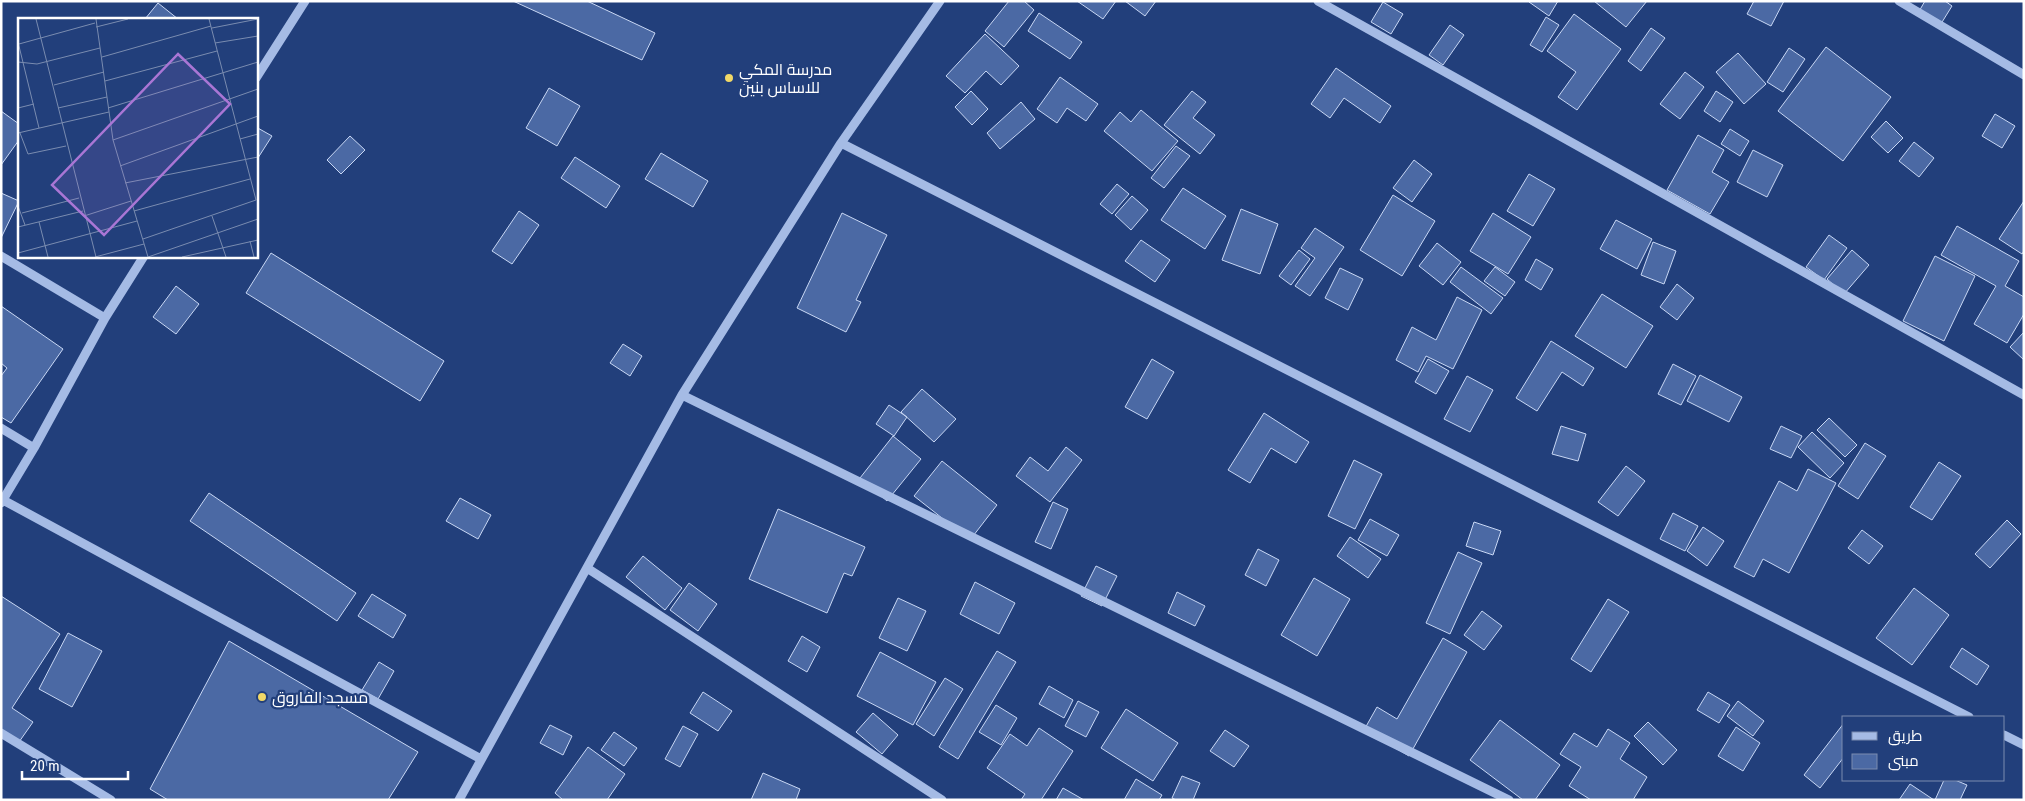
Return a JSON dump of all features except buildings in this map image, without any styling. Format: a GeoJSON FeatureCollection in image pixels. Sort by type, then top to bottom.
{"type":"FeatureCollection","features":[{"type":"Feature","properties":{"kind":"street"},"geometry":{"type":"LineString","coordinates":[[258,75],[305,1]]}},
{"type":"Feature","properties":{"kind":"street"},"geometry":{"type":"LineString","coordinates":[[458,800],[682,395],[840,143],[940,1]]}},
{"type":"Feature","properties":{"kind":"street"},"geometry":{"type":"LineString","coordinates":[[1318,1],[2024,395]]}},
{"type":"Feature","properties":{"kind":"street"},"geometry":{"type":"LineString","coordinates":[[1899,1],[2024,75]]}},
{"type":"Feature","properties":{"kind":"street"},"geometry":{"type":"LineString","coordinates":[[840,143],[1967,716]]}},
{"type":"Feature","properties":{"kind":"street"},"geometry":{"type":"LineString","coordinates":[[1,256],[105,318]]}},
{"type":"Feature","properties":{"kind":"street"},"geometry":{"type":"LineString","coordinates":[[143,258],[105,318],[34,448],[2,501],[481,759]]}},
{"type":"Feature","properties":{"kind":"street"},"geometry":{"type":"LineString","coordinates":[[682,395],[1509,800]]}},
{"type":"Feature","properties":{"kind":"street"},"geometry":{"type":"LineString","coordinates":[[1,428],[34,448]]}},
{"type":"Feature","properties":{"kind":"street"},"geometry":{"type":"LineString","coordinates":[[587,568],[942,800]]}},
{"type":"Feature","properties":{"kind":"street"},"geometry":{"type":"LineString","coordinates":[[1,733],[111,800]]}},
{"type":"Feature","properties":{"kind":"street"},"geometry":{"type":"LineString","coordinates":[[2005,736],[2024,745]]}},
{"type":"Feature","properties":{"kind":"place","name":"مدرسة المكي للاساس بنين"},"geometry":{"type":"Point","coordinates":[729,78]}},
{"type":"Feature","properties":{"kind":"place","name":"مسجد الفاروق"},"geometry":{"type":"Point","coordinates":[262,697]}}]}
